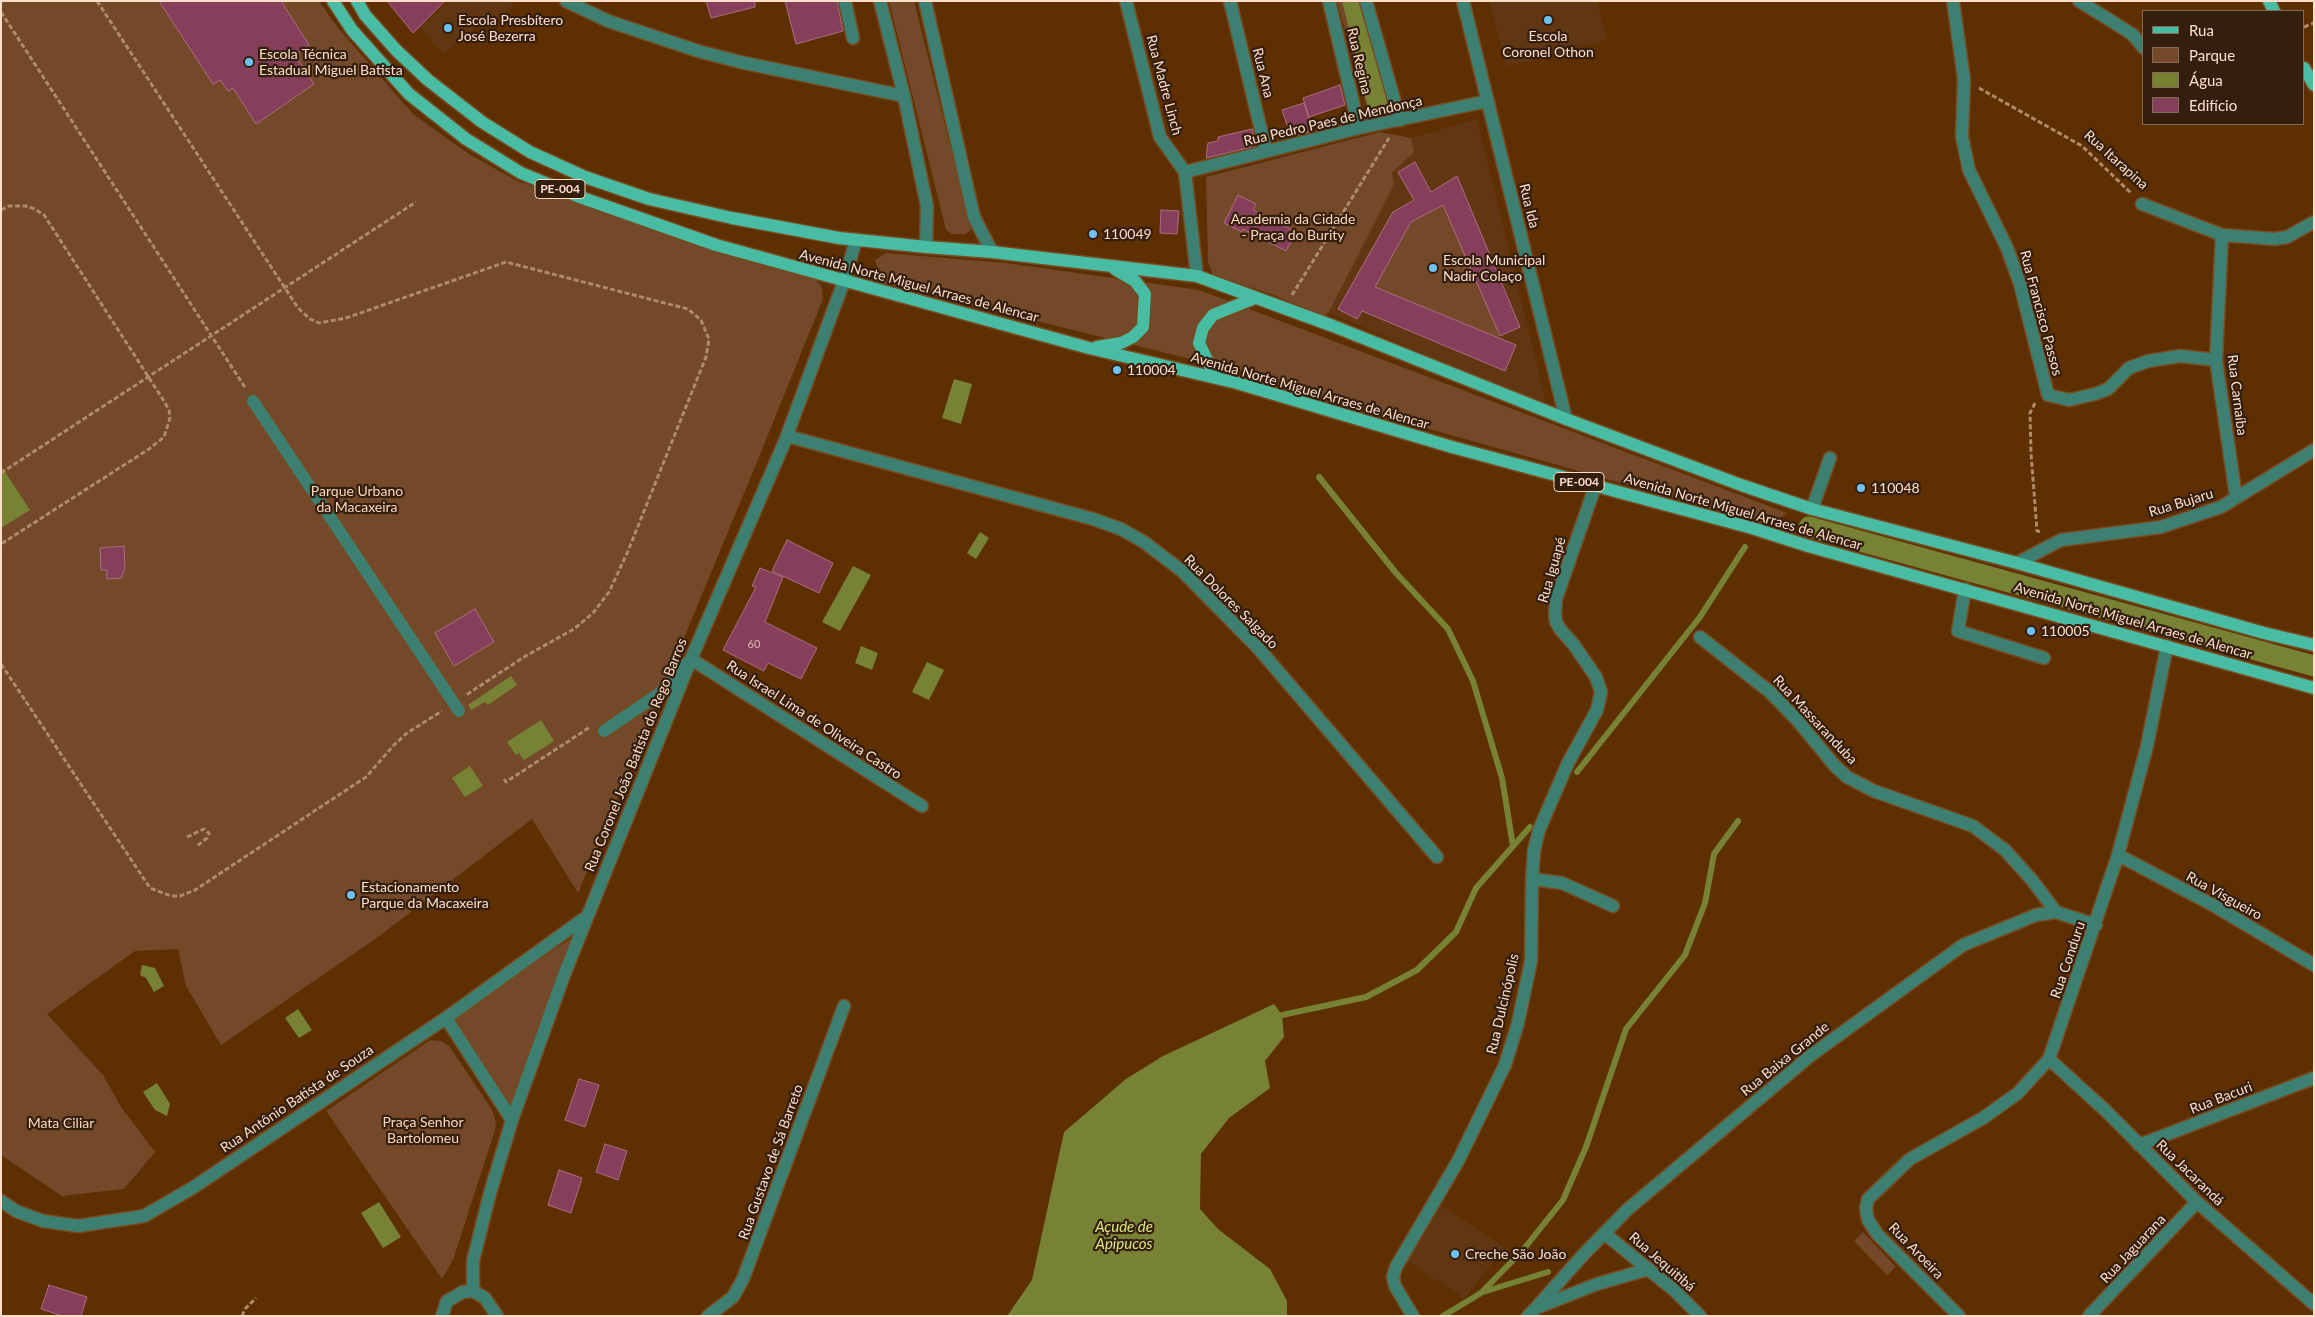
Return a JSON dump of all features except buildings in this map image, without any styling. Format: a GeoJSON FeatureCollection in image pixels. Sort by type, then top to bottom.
{"type":"FeatureCollection","features":[{"type":"Feature","properties":{"kind":"main road","name":"Avenida Norte Miguel Arraes de Alencar"},"geometry":{"type":"LineString","coordinates":[[333,1],[352,30],[409,94],[466,139],[521,173],[577,196],[716,245],[1089,348],[1216,378],[1452,447],[1752,528],[1964,590],[2314,688]]}},
{"type":"Feature","properties":{"kind":"main road","name":"Avenida Norte Miguel Arraes de Alencar"},"geometry":{"type":"LineString","coordinates":[[357,1],[365,15],[396,50],[428,80],[482,122],[530,152],[585,177],[649,199],[732,218],[856,240],[992,252],[1197,276],[1741,485],[1812,509],[2314,645]]}},
{"type":"Feature","properties":{"kind":"main road"},"geometry":{"type":"LineString","coordinates":[[2305,70],[2314,86]]}},
{"type":"Feature","properties":{"kind":"main road"},"geometry":{"type":"LineString","coordinates":[[1089,348],[1121,343],[1133,337],[1143,327],[1145,294],[1135,281],[1112,267]]}},
{"type":"Feature","properties":{"kind":"main road"},"geometry":{"type":"LineString","coordinates":[[1216,378],[1200,343],[1203,328],[1213,315],[1255,298]]}},
{"type":"Feature","properties":{"kind":"street"},"geometry":{"type":"LineString","coordinates":[[566,1],[608,21],[698,51],[740,62],[904,96]]}},
{"type":"Feature","properties":{"kind":"street"},"geometry":{"type":"LineString","coordinates":[[845,1],[853,38]]}},
{"type":"Feature","properties":{"kind":"street"},"geometry":{"type":"LineString","coordinates":[[880,1],[904,96],[927,206],[926,247]]}},
{"type":"Feature","properties":{"kind":"street"},"geometry":{"type":"LineString","coordinates":[[925,1],[974,217],[992,252]]}},
{"type":"Feature","properties":{"kind":"street","name":"Rua Madre Linch"},"geometry":{"type":"LineString","coordinates":[[1126,1],[1160,136],[1185,172]]}},
{"type":"Feature","properties":{"kind":"street","name":"Rua Ana"},"geometry":{"type":"LineString","coordinates":[[1230,1],[1266,151]]}},
{"type":"Feature","properties":{"kind":"street","name":"Rua Regina"},"geometry":{"type":"LineString","coordinates":[[1329,1],[1359,128]]}},
{"type":"Feature","properties":{"kind":"street","name":"Rua Regina"},"geometry":{"type":"LineString","coordinates":[[1366,1],[1400,120]]}},
{"type":"Feature","properties":{"kind":"street","name":"Rua Ida"},"geometry":{"type":"LineString","coordinates":[[1463,1],[1566,418]]}},
{"type":"Feature","properties":{"kind":"street","name":"Rua Francisco Passos"},"geometry":{"type":"LineString","coordinates":[[1954,1],[1964,79],[1962,137],[1969,170],[2007,248],[2020,284],[2048,395]]}},
{"type":"Feature","properties":{"kind":"street"},"geometry":{"type":"LineString","coordinates":[[2079,1],[2090,10],[2124,28],[2142,46]]}},
{"type":"Feature","properties":{"kind":"street","name":"Rua Pedro Paes de Mendonça"},"geometry":{"type":"LineString","coordinates":[[1185,172],[1359,128],[1488,101]]}},
{"type":"Feature","properties":{"kind":"street"},"geometry":{"type":"LineString","coordinates":[[1185,172],[1197,276]]}},
{"type":"Feature","properties":{"kind":"street","name":"Rua Itarapina"},"geometry":{"type":"LineString","coordinates":[[2142,204],[2222,235],[2275,239],[2287,237],[2314,222]]}},
{"type":"Feature","properties":{"kind":"street","name":"Rua Carnaíba"},"geometry":{"type":"LineString","coordinates":[[2222,235],[2216,360],[2236,497]]}},
{"type":"Feature","properties":{"kind":"street","name":"Rua Coronel João Batista do Rego Barros"},"geometry":{"type":"LineString","coordinates":[[473,1292],[474,1261],[512,1120],[586,917],[691,659],[787,436],[844,281],[856,240]]}},
{"type":"Feature","properties":{"kind":"street"},"geometry":{"type":"LineString","coordinates":[[2048,395],[2068,400],[2095,394],[2108,389],[2129,368],[2148,360],[2180,356],[2216,360]]}},
{"type":"Feature","properties":{"kind":"street"},"geometry":{"type":"LineString","coordinates":[[253,401],[456,707]]}},
{"type":"Feature","properties":{"kind":"street","name":"Rua Dolores Salgado"},"geometry":{"type":"LineString","coordinates":[[787,436],[1093,519],[1121,529],[1144,542],[1182,571],[1259,649],[1437,857]]}},
{"type":"Feature","properties":{"kind":"street","name":"Rua Bujaru"},"geometry":{"type":"LineString","coordinates":[[2017,563],[2061,540],[2161,527],[2221,507],[2314,450]]}},
{"type":"Feature","properties":{"kind":"street"},"geometry":{"type":"LineString","coordinates":[[1812,509],[1830,458]]}},
{"type":"Feature","properties":{"kind":"street","name":"Rua Iguapé"},"geometry":{"type":"LineString","coordinates":[[1595,487],[1556,599],[1555,614],[1556,622],[1560,629],[1580,652],[1596,678],[1601,692],[1597,710]]}},
{"type":"Feature","properties":{"kind":"street"},"geometry":{"type":"LineString","coordinates":[[1964,590],[1958,631],[2044,658]]}},
{"type":"Feature","properties":{"kind":"street","name":"Rua Massaranduba"},"geometry":{"type":"LineString","coordinates":[[1700,637],[1770,692],[1847,777],[1874,791],[1973,826],[2005,850],[2032,880],[2056,912]]}},
{"type":"Feature","properties":{"kind":"street","name":"Rua Conduru"},"geometry":{"type":"LineString","coordinates":[[1868,1199],[1910,1159],[1983,1118],[2018,1093],[2049,1059],[2096,925],[2118,855],[2147,746],[2167,646]]}},
{"type":"Feature","properties":{"kind":"street"},"geometry":{"type":"LineString","coordinates":[[600,727],[660,693],[691,659]]}},
{"type":"Feature","properties":{"kind":"street","name":"Rua Israel Lima de Oliveira Castro"},"geometry":{"type":"LineString","coordinates":[[691,659],[922,806]]}},
{"type":"Feature","properties":{"kind":"street","name":"Rua Dulcinópolis"},"geometry":{"type":"LineString","coordinates":[[1413,1316],[1395,1286],[1394,1272],[1458,1161],[1505,1065],[1518,1023],[1531,961],[1532,879],[1539,830],[1568,764],[1597,710]]}},
{"type":"Feature","properties":{"kind":"street","name":"Rua Visgueiro"},"geometry":{"type":"LineString","coordinates":[[2118,855],[2313,961]]}},
{"type":"Feature","properties":{"kind":"street"},"geometry":{"type":"LineString","coordinates":[[1532,879],[1562,883],[1613,906]]}},
{"type":"Feature","properties":{"kind":"street","name":"Rua Baixa Grande"},"geometry":{"type":"LineString","coordinates":[[1532,1312],[1628,1209],[1810,1056],[1963,945],[2036,915],[2056,912],[2096,925]]}},
{"type":"Feature","properties":{"kind":"street","name":"Rua Antônio Batista de Souza"},"geometry":{"type":"LineString","coordinates":[[1,1201],[16,1211],[43,1221],[78,1226],[144,1216],[194,1187],[446,1018],[586,917]]}},
{"type":"Feature","properties":{"kind":"street","name":"Rua Gustavo de Sá Barreto"},"geometry":{"type":"LineString","coordinates":[[708,1316],[733,1297],[743,1279],[844,1006]]}},
{"type":"Feature","properties":{"kind":"street"},"geometry":{"type":"LineString","coordinates":[[446,1018],[512,1120]]}},
{"type":"Feature","properties":{"kind":"street","name":"Rua Jacarandá"},"geometry":{"type":"LineString","coordinates":[[2049,1059],[2106,1111],[2197,1202],[2314,1304]]}},
{"type":"Feature","properties":{"kind":"street","name":"Rua Bacuri"},"geometry":{"type":"LineString","coordinates":[[2139,1145],[2314,1078]]}},
{"type":"Feature","properties":{"kind":"street","name":"Rua Aroeira"},"geometry":{"type":"LineString","coordinates":[[1868,1199],[1866,1208],[1868,1220],[1878,1235],[1959,1316]]}},
{"type":"Feature","properties":{"kind":"street","name":"Rua Jaguarana"},"geometry":{"type":"LineString","coordinates":[[2089,1316],[2197,1202]]}},
{"type":"Feature","properties":{"kind":"street","name":"Rua Jequitibá"},"geometry":{"type":"LineString","coordinates":[[1604,1233],[1700,1316]]}},
{"type":"Feature","properties":{"kind":"street"},"geometry":{"type":"LineString","coordinates":[[1532,1312],[1597,1284],[1649,1270]]}},
{"type":"Feature","properties":{"kind":"street"},"geometry":{"type":"LineString","coordinates":[[442,1316],[447,1301],[463,1292],[473,1292],[485,1298],[497,1316]]}},
{"type":"Feature","properties":{"kind":"path"},"geometry":{"type":"LineString","coordinates":[[1,664],[150,888],[171,896],[180,896],[195,890],[366,777],[407,733],[456,707],[524,657],[574,629],[593,613],[609,592],[628,551],[709,346],[705,328],[695,313],[688,309],[506,262],[330,322],[319,323],[310,319],[298,308],[97,1]]}},
{"type":"Feature","properties":{"kind":"path"},"geometry":{"type":"LineString","coordinates":[[1,12],[253,401]]}},
{"type":"Feature","properties":{"kind":"path","name":"Rua Itarapina"},"geometry":{"type":"LineString","coordinates":[[1964,79],[2082,146],[2142,204]]}},
{"type":"Feature","properties":{"kind":"path"},"geometry":{"type":"LineString","coordinates":[[1284,308],[1400,120]]}},
{"type":"Feature","properties":{"kind":"path"},"geometry":{"type":"LineString","coordinates":[[1,472],[212,337],[416,202]]}},
{"type":"Feature","properties":{"kind":"path"},"geometry":{"type":"LineString","coordinates":[[1,210],[9,206],[26,206],[44,215],[149,376],[169,410],[170,418],[164,437],[1,544]]}},
{"type":"Feature","properties":{"kind":"path","name":"Rua Francisco Passos"},"geometry":{"type":"LineString","coordinates":[[2037,526],[2030,413],[2032,406],[2048,395]]}},
{"type":"Feature","properties":{"kind":"path"},"geometry":{"type":"LineString","coordinates":[[504,779],[506,782],[600,727]]}},
{"type":"Feature","properties":{"kind":"path"},"geometry":{"type":"LineString","coordinates":[[187,837],[204,829],[209,833],[207,838],[197,846]]}},
{"type":"Feature","properties":{"kind":"path"},"geometry":{"type":"LineString","coordinates":[[242,1316],[245,1309],[256,1298]]}},
{"type":"Feature","properties":{"kind":"shaded area","name":"Escola Presbítero José Bezerra"},"geometry":{"type":"Polygon","coordinates":[[[448,1],[514,1],[509,9],[482,29],[479,25],[443,54],[419,27],[448,1]]]}},
{"type":"Feature","properties":{"kind":"shaded area","name":"Escola Coronel Othon"},"geometry":{"type":"Polygon","coordinates":[[[1489,1],[1597,1],[1607,40],[1507,67],[1489,1]]]}},
{"type":"Feature","properties":{"kind":"shaded area","name":"Escola Municipal Nadir Colaço"},"geometry":{"type":"Polygon","coordinates":[[[1477,119],[1545,397],[1543,403],[1535,403],[1329,312],[1394,185],[1392,173],[1414,152],[1411,138],[1477,119]]]}},
{"type":"Feature","properties":{"kind":"shaded area","name":"Creche São João"},"geometry":{"type":"Polygon","coordinates":[[[1437,1203],[1504,1247],[1465,1299],[1407,1261],[1437,1203]]]}},
{"type":"Feature","properties":{"kind":"green space","name":"Parque Urbano da Macaxeira"},"geometry":{"type":"Polygon","coordinates":[[[1,1],[319,1],[338,28],[413,114],[469,154],[517,181],[761,265],[815,279],[822,287],[823,299],[578,893],[532,819],[378,937],[221,1045],[186,986],[178,949],[135,951],[47,1014],[103,1075],[121,1107],[155,1152],[124,1189],[62,1196],[1,1155],[1,1]]]}},
{"type":"Feature","properties":{"kind":"green space"},"geometry":{"type":"Polygon","coordinates":[[[889,1],[914,1],[971,229],[966,234],[952,234],[946,230],[889,1]]]}},
{"type":"Feature","properties":{"kind":"green space"},"geometry":{"type":"Polygon","coordinates":[[[1337,1],[1364,1],[1396,118],[1371,123],[1337,1]]]}},
{"type":"Feature","properties":{"kind":"green space","name":"Academia da Cidade - Praça do Burity"},"geometry":{"type":"Polygon","coordinates":[[[1380,132],[1411,138],[1414,152],[1392,173],[1394,185],[1329,312],[1324,316],[1271,294],[1213,275],[1208,262],[1206,177],[1380,132]]]}},
{"type":"Feature","properties":{"kind":"green space"},"geometry":{"type":"Polygon","coordinates":[[[1443,205],[1500,336],[1497,337],[1375,287],[1412,221],[1443,205]]]}},
{"type":"Feature","properties":{"kind":"green space"},"geometry":{"type":"Polygon","coordinates":[[[886,253],[1006,263],[1199,290],[1787,513],[1771,525],[1333,402],[1239,371],[883,283],[875,260],[886,253]]]}},
{"type":"Feature","properties":{"kind":"green space"},"geometry":{"type":"Polygon","coordinates":[[[582,931],[511,1111],[453,1017],[582,931]]]}},
{"type":"Feature","properties":{"kind":"green space","name":"Praça Senhor Bartolomeu"},"geometry":{"type":"Polygon","coordinates":[[[430,1040],[441,1041],[449,1046],[491,1108],[496,1122],[453,1260],[442,1279],[326,1111],[430,1040]]]}},
{"type":"Feature","properties":{"kind":"green space"},"geometry":{"type":"Polygon","coordinates":[[[1863,1232],[1896,1267],[1887,1275],[1854,1241],[1863,1232]]]}},
{"type":"Feature","properties":{"kind":"water"},"geometry":{"type":"Polygon","coordinates":[[[954,379],[972,384],[961,424],[942,418],[954,379]]]}},
{"type":"Feature","properties":{"kind":"water"},"geometry":{"type":"Polygon","coordinates":[[[1,466],[30,510],[1,528],[1,466]]]}},
{"type":"Feature","properties":{"kind":"water"},"geometry":{"type":"Polygon","coordinates":[[[980,532],[989,538],[976,559],[967,553],[980,532]]]}},
{"type":"Feature","properties":{"kind":"water"},"geometry":{"type":"Polygon","coordinates":[[[853,566],[871,575],[840,631],[822,622],[853,566]]]}},
{"type":"Feature","properties":{"kind":"water"},"geometry":{"type":"Polygon","coordinates":[[[861,646],[878,653],[872,670],[855,663],[861,646]]]}},
{"type":"Feature","properties":{"kind":"water"},"geometry":{"type":"Polygon","coordinates":[[[927,662],[944,670],[929,700],[912,692],[927,662]]]}},
{"type":"Feature","properties":{"kind":"water"},"geometry":{"type":"Polygon","coordinates":[[[511,676],[517,685],[488,705],[485,702],[471,710],[468,705],[511,676]]]}},
{"type":"Feature","properties":{"kind":"water"},"geometry":{"type":"Polygon","coordinates":[[[541,720],[554,741],[524,760],[519,753],[516,755],[507,742],[541,720]]]}},
{"type":"Feature","properties":{"kind":"water"},"geometry":{"type":"Polygon","coordinates":[[[470,766],[483,786],[465,797],[452,778],[470,766]]]}},
{"type":"Feature","properties":{"kind":"water"},"geometry":{"type":"Polygon","coordinates":[[[142,965],[155,968],[164,986],[154,992],[146,978],[140,975],[142,965]]]}},
{"type":"Feature","properties":{"kind":"water","name":"Açude de Apipucos"},"geometry":{"type":"Polygon","coordinates":[[[1274,1004],[1282,1015],[1284,1037],[1265,1061],[1270,1088],[1229,1118],[1201,1154],[1200,1209],[1218,1229],[1270,1269],[1287,1301],[1287,1316],[1007,1316],[1032,1280],[1064,1132],[1126,1079],[1163,1056],[1274,1004]]]}},
{"type":"Feature","properties":{"kind":"water"},"geometry":{"type":"Polygon","coordinates":[[[298,1009],[312,1030],[299,1038],[285,1018],[298,1009]]]}},
{"type":"Feature","properties":{"kind":"water"},"geometry":{"type":"Polygon","coordinates":[[[157,1083],[170,1104],[167,1116],[155,1110],[143,1092],[157,1083]]]}},
{"type":"Feature","properties":{"kind":"water"},"geometry":{"type":"Polygon","coordinates":[[[379,1202],[401,1237],[383,1248],[361,1213],[379,1202]]]}},
{"type":"Feature","properties":{"kind":"waterway"},"geometry":{"type":"LineString","coordinates":[[1353,1],[1378,104]]}},
{"type":"Feature","properties":{"kind":"waterway"},"geometry":{"type":"LineString","coordinates":[[1319,477],[1396,573],[1448,629],[1473,681],[1502,778],[1513,846]]}},
{"type":"Feature","properties":{"kind":"waterway"},"geometry":{"type":"LineString","coordinates":[[1809,527],[2314,666]]}},
{"type":"Feature","properties":{"kind":"waterway"},"geometry":{"type":"LineString","coordinates":[[1577,772],[1700,617],[1745,547]]}},
{"type":"Feature","properties":{"kind":"waterway"},"geometry":{"type":"LineString","coordinates":[[1443,1316],[1481,1293],[1523,1250],[1563,1200],[1586,1147],[1626,1029],[1685,955],[1705,903],[1714,854],[1738,821]]}},
{"type":"Feature","properties":{"kind":"waterway"},"geometry":{"type":"LineString","coordinates":[[1282,1015],[1366,997],[1417,970],[1456,932],[1476,888],[1530,827]]}},
{"type":"Feature","properties":{"kind":"waterway"},"geometry":{"type":"LineString","coordinates":[[1483,1292],[1548,1272]]}},
{"type":"Feature","properties":{"kind":"place","name":"Escola Coronel Othon"},"geometry":{"type":"Point","coordinates":[1548,20]}},
{"type":"Feature","properties":{"kind":"place","name":"Escola Presbítero José Bezerra"},"geometry":{"type":"Point","coordinates":[448,28]}},
{"type":"Feature","properties":{"kind":"place","name":"Escola Técnica Estadual Miguel Batista"},"geometry":{"type":"Point","coordinates":[249,62]}},
{"type":"Feature","properties":{"kind":"place","name":"110049"},"geometry":{"type":"Point","coordinates":[1093,234]}},
{"type":"Feature","properties":{"kind":"place","name":"Escola Municipal Nadir Colaço"},"geometry":{"type":"Point","coordinates":[1433,268]}},
{"type":"Feature","properties":{"kind":"place","name":"110004"},"geometry":{"type":"Point","coordinates":[1117,370]}},
{"type":"Feature","properties":{"kind":"place","name":"110048"},"geometry":{"type":"Point","coordinates":[1861,488]}},
{"type":"Feature","properties":{"kind":"place","name":"110005"},"geometry":{"type":"Point","coordinates":[2031,631]}},
{"type":"Feature","properties":{"kind":"place","name":"Estacionamento Parque da Macaxeira"},"geometry":{"type":"Point","coordinates":[351,895]}},
{"type":"Feature","properties":{"kind":"place","name":"Creche São João"},"geometry":{"type":"Point","coordinates":[1455,1254]}},
{"type":"Feature","properties":{"kind":"park label","name":"Mata Ciliar"},"geometry":{"type":"Point","coordinates":[61,1123]}}]}
